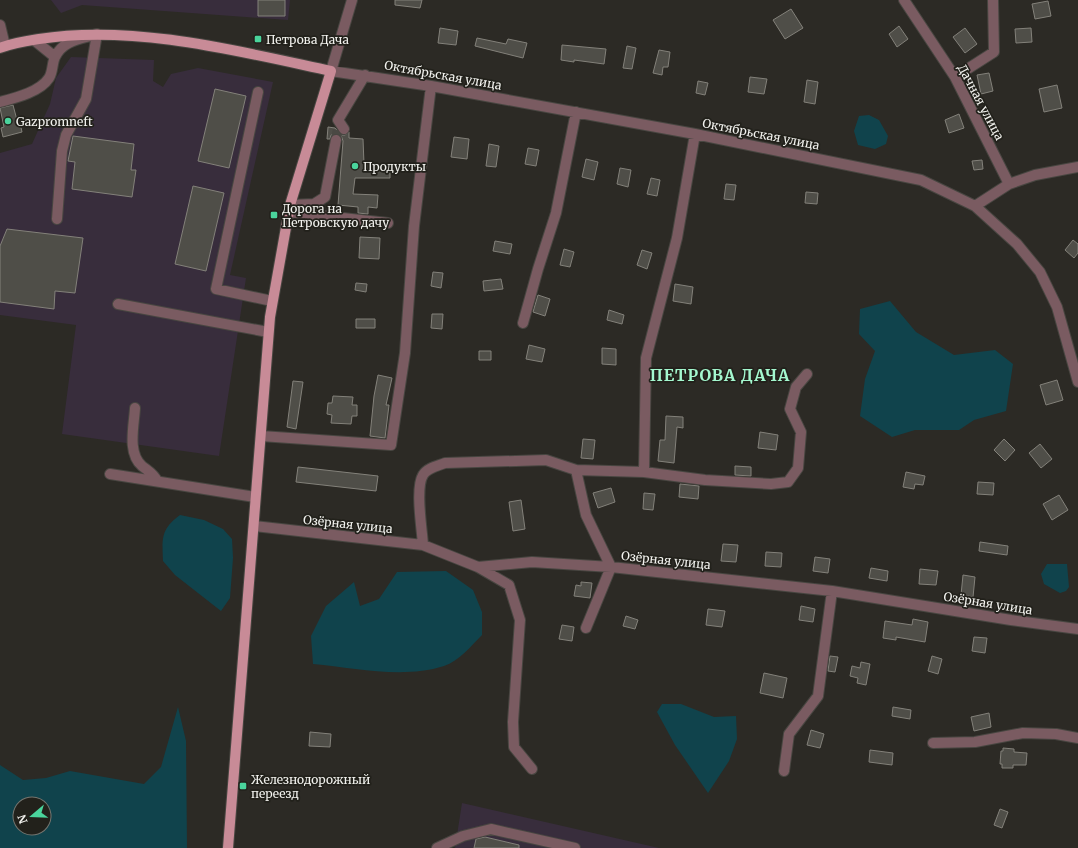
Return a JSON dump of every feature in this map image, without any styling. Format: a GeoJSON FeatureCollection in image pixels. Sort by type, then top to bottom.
{"type":"FeatureCollection","features":[{"type":"Feature","properties":{"kind":"main road"},"geometry":{"type":"LineString","coordinates":[[2,47],[60,35],[132,35],[173,41],[331,71],[289,208],[272,301],[268,332],[228,848]]}},
{"type":"Feature","properties":{"kind":"street"},"geometry":{"type":"LineString","coordinates":[[331,71],[352,0]]}},
{"type":"Feature","properties":{"kind":"street","name":"Дачная улица"},"geometry":{"type":"LineString","coordinates":[[904,0],[955,77],[1009,184]]}},
{"type":"Feature","properties":{"kind":"street"},"geometry":{"type":"LineString","coordinates":[[955,77],[994,52],[993,0]]}},
{"type":"Feature","properties":{"kind":"street"},"geometry":{"type":"LineString","coordinates":[[0,25],[2,47]]}},
{"type":"Feature","properties":{"kind":"street"},"geometry":{"type":"LineString","coordinates":[[0,102],[31,93],[50,78],[55,57],[60,48],[68,42],[97,34],[86,99],[66,135],[62,151],[57,219]]}},
{"type":"Feature","properties":{"kind":"street"},"geometry":{"type":"LineString","coordinates":[[34,40],[55,57]]}},
{"type":"Feature","properties":{"kind":"street","name":"Октябрьская улица"},"geometry":{"type":"LineString","coordinates":[[331,71],[431,86],[576,112],[695,134],[921,180],[975,206],[1017,244],[1040,272],[1057,307],[1078,382]]}},
{"type":"Feature","properties":{"kind":"street"},"geometry":{"type":"LineString","coordinates":[[338,126],[365,75]]}},
{"type":"Feature","properties":{"kind":"street"},"geometry":{"type":"LineString","coordinates":[[260,436],[391,445],[404,353],[414,226],[431,86]]}},
{"type":"Feature","properties":{"kind":"street"},"geometry":{"type":"LineString","coordinates":[[258,92],[216,289],[272,301]]}},
{"type":"Feature","properties":{"kind":"street"},"geometry":{"type":"LineString","coordinates":[[524,323],[538,269],[556,213],[576,112]]}},
{"type":"Feature","properties":{"kind":"street"},"geometry":{"type":"LineString","coordinates":[[644,472],[646,358],[677,238],[695,134]]}},
{"type":"Feature","properties":{"kind":"street"},"geometry":{"type":"LineString","coordinates":[[289,208],[314,204],[326,197],[336,140]]}},
{"type":"Feature","properties":{"kind":"street"},"geometry":{"type":"LineString","coordinates":[[975,206],[1009,184],[1035,175],[1078,167]]}},
{"type":"Feature","properties":{"kind":"street"},"geometry":{"type":"LineString","coordinates":[[289,208],[388,223]]}},
{"type":"Feature","properties":{"kind":"street"},"geometry":{"type":"LineString","coordinates":[[118,304],[268,332]]}},
{"type":"Feature","properties":{"kind":"street"},"geometry":{"type":"LineString","coordinates":[[423,545],[420,486],[423,475],[432,468],[444,463],[546,460],[576,470],[644,472],[705,480],[771,484],[788,482],[798,468],[801,432],[790,409],[796,387],[807,374]]}},
{"type":"Feature","properties":{"kind":"street"},"geometry":{"type":"LineString","coordinates":[[135,408],[133,444],[136,459],[156,477],[157,482]]}},
{"type":"Feature","properties":{"kind":"street"},"geometry":{"type":"LineString","coordinates":[[576,470],[586,515],[611,567],[586,628]]}},
{"type":"Feature","properties":{"kind":"street"},"geometry":{"type":"LineString","coordinates":[[110,474],[255,497]]}},
{"type":"Feature","properties":{"kind":"street","name":"Озёрная улица"},"geometry":{"type":"LineString","coordinates":[[254,526],[423,545],[478,567],[532,562],[611,567],[832,591],[1011,620],[1078,629]]}},
{"type":"Feature","properties":{"kind":"street"},"geometry":{"type":"LineString","coordinates":[[478,567],[509,585],[520,620],[513,722],[514,747],[532,769]]}},
{"type":"Feature","properties":{"kind":"street"},"geometry":{"type":"LineString","coordinates":[[784,771],[789,734],[818,696],[832,591]]}},
{"type":"Feature","properties":{"kind":"street"},"geometry":{"type":"LineString","coordinates":[[933,743],[975,742],[1023,734],[1056,734],[1078,738]]}},
{"type":"Feature","properties":{"kind":"street"},"geometry":{"type":"LineString","coordinates":[[437,848],[463,836],[491,829],[575,848]]}},
{"type":"Feature","properties":{"kind":"shaded area"},"geometry":{"type":"Polygon","coordinates":[[[51,0],[290,0],[288,20],[82,5],[61,13],[51,0]]]}},
{"type":"Feature","properties":{"kind":"shaded area"},"geometry":{"type":"Polygon","coordinates":[[[71,57],[154,60],[153,81],[163,87],[171,74],[198,68],[273,82],[230,275],[246,278],[219,456],[62,434],[76,325],[0,315],[0,153],[32,144],[50,104],[56,78],[71,57]]]}},
{"type":"Feature","properties":{"kind":"shaded area"},"geometry":{"type":"Polygon","coordinates":[[[462,803],[659,848],[455,848],[462,803]]]}},
{"type":"Feature","properties":{"kind":"water"},"geometry":{"type":"Polygon","coordinates":[[[869,115],[879,120],[888,136],[886,144],[875,149],[858,145],[854,131],[859,116],[869,115]]]}},
{"type":"Feature","properties":{"kind":"water"},"geometry":{"type":"Polygon","coordinates":[[[890,301],[916,332],[954,355],[995,350],[1013,364],[1006,411],[974,420],[959,430],[915,430],[892,437],[860,416],[865,379],[875,351],[859,334],[860,309],[890,301]]]}},
{"type":"Feature","properties":{"kind":"water"},"geometry":{"type":"Polygon","coordinates":[[[180,515],[204,520],[223,529],[232,539],[233,558],[230,598],[221,611],[175,575],[163,561],[164,535],[169,525],[180,515]]]}},
{"type":"Feature","properties":{"kind":"water"},"geometry":{"type":"Polygon","coordinates":[[[1047,564],[1067,564],[1069,587],[1066,591],[1060,593],[1044,584],[1041,574],[1047,564]]]}},
{"type":"Feature","properties":{"kind":"water"},"geometry":{"type":"Polygon","coordinates":[[[446,571],[473,590],[482,612],[482,635],[450,664],[428,670],[396,672],[362,670],[313,664],[311,636],[326,606],[354,582],[360,606],[379,599],[397,572],[446,571]]]}},
{"type":"Feature","properties":{"kind":"water"},"geometry":{"type":"Polygon","coordinates":[[[662,704],[681,704],[714,717],[736,716],[737,739],[729,761],[708,793],[675,745],[657,712],[662,704]]]}},
{"type":"Feature","properties":{"kind":"water"},"geometry":{"type":"Polygon","coordinates":[[[178,707],[186,741],[187,848],[0,848],[0,765],[23,780],[46,778],[70,771],[144,784],[161,767],[178,707]]]}},
{"type":"Feature","properties":{"kind":"building"},"geometry":{"type":"Polygon","coordinates":[[[258,0],[285,0],[285,16],[258,16],[258,0]]]}},
{"type":"Feature","properties":{"kind":"building"},"geometry":{"type":"Polygon","coordinates":[[[395,0],[422,0],[420,8],[395,5],[395,0]]]}},
{"type":"Feature","properties":{"kind":"building"},"geometry":{"type":"Polygon","coordinates":[[[1048,1],[1051,16],[1035,19],[1032,4],[1048,1]]]}},
{"type":"Feature","properties":{"kind":"building"},"geometry":{"type":"Polygon","coordinates":[[[791,9],[803,28],[785,39],[773,20],[791,9]]]}},
{"type":"Feature","properties":{"kind":"building"},"geometry":{"type":"Polygon","coordinates":[[[899,26],[908,39],[897,47],[889,34],[899,26]]]}},
{"type":"Feature","properties":{"kind":"building"},"geometry":{"type":"Polygon","coordinates":[[[440,28],[458,31],[456,45],[438,43],[440,28]]]}},
{"type":"Feature","properties":{"kind":"building"},"geometry":{"type":"Polygon","coordinates":[[[965,28],[977,44],[965,53],[953,37],[965,28]]]}},
{"type":"Feature","properties":{"kind":"building"},"geometry":{"type":"Polygon","coordinates":[[[1031,28],[1032,42],[1016,43],[1015,29],[1031,28]]]}},
{"type":"Feature","properties":{"kind":"building"},"geometry":{"type":"Polygon","coordinates":[[[477,38],[506,44],[508,39],[527,43],[523,58],[475,46],[477,38]]]}},
{"type":"Feature","properties":{"kind":"building"},"geometry":{"type":"Polygon","coordinates":[[[562,45],[606,49],[604,64],[574,60],[574,62],[561,60],[562,45]]]}},
{"type":"Feature","properties":{"kind":"building"},"geometry":{"type":"Polygon","coordinates":[[[627,46],[636,48],[632,69],[623,68],[627,46]]]}},
{"type":"Feature","properties":{"kind":"building"},"geometry":{"type":"Polygon","coordinates":[[[659,50],[670,52],[668,67],[663,67],[662,75],[653,73],[659,50]]]}},
{"type":"Feature","properties":{"kind":"building"},"geometry":{"type":"Polygon","coordinates":[[[989,73],[993,91],[981,94],[977,75],[989,73]]]}},
{"type":"Feature","properties":{"kind":"building"},"geometry":{"type":"Polygon","coordinates":[[[750,77],[767,79],[764,94],[748,92],[750,77]]]}},
{"type":"Feature","properties":{"kind":"building"},"geometry":{"type":"Polygon","coordinates":[[[807,80],[818,82],[815,104],[804,102],[807,80]]]}},
{"type":"Feature","properties":{"kind":"building"},"geometry":{"type":"Polygon","coordinates":[[[698,81],[708,83],[705,95],[696,93],[698,81]]]}},
{"type":"Feature","properties":{"kind":"building"},"geometry":{"type":"Polygon","coordinates":[[[1057,85],[1062,108],[1044,112],[1039,89],[1057,85]]]}},
{"type":"Feature","properties":{"kind":"building"},"geometry":{"type":"Polygon","coordinates":[[[215,89],[246,96],[229,168],[198,161],[215,89]]]}},
{"type":"Feature","properties":{"kind":"building"},"geometry":{"type":"Polygon","coordinates":[[[13,105],[18,124],[20,123],[22,132],[3,137],[1,128],[4,127],[0,108],[13,105]]]}},
{"type":"Feature","properties":{"kind":"building"},"geometry":{"type":"Polygon","coordinates":[[[959,114],[964,128],[949,133],[945,120],[959,114]]]}},
{"type":"Feature","properties":{"kind":"building"},"geometry":{"type":"Polygon","coordinates":[[[328,127],[335,128],[341,135],[331,135],[330,139],[327,139],[328,127]]]}},
{"type":"Feature","properties":{"kind":"building"},"geometry":{"type":"Polygon","coordinates":[[[349,132],[349,138],[363,139],[364,164],[390,165],[390,178],[355,178],[353,194],[378,195],[377,208],[368,207],[368,214],[358,213],[358,207],[338,205],[343,141],[341,135],[345,135],[349,132]]]}},
{"type":"Feature","properties":{"kind":"building"},"geometry":{"type":"Polygon","coordinates":[[[73,136],[134,144],[131,170],[136,170],[132,197],[72,189],[75,162],[68,161],[73,136]]]}},
{"type":"Feature","properties":{"kind":"building"},"geometry":{"type":"Polygon","coordinates":[[[454,137],[469,139],[467,159],[451,157],[454,137]]]}},
{"type":"Feature","properties":{"kind":"building"},"geometry":{"type":"Polygon","coordinates":[[[489,144],[499,146],[496,167],[486,166],[489,144]]]}},
{"type":"Feature","properties":{"kind":"building"},"geometry":{"type":"Polygon","coordinates":[[[528,148],[539,150],[536,166],[525,164],[528,148]]]}},
{"type":"Feature","properties":{"kind":"building"},"geometry":{"type":"Polygon","coordinates":[[[586,159],[598,162],[594,180],[582,177],[586,159]]]}},
{"type":"Feature","properties":{"kind":"building"},"geometry":{"type":"Polygon","coordinates":[[[982,160],[983,169],[974,170],[972,161],[982,160]]]}},
{"type":"Feature","properties":{"kind":"building"},"geometry":{"type":"Polygon","coordinates":[[[620,168],[631,170],[628,187],[617,184],[620,168]]]}},
{"type":"Feature","properties":{"kind":"building"},"geometry":{"type":"Polygon","coordinates":[[[651,178],[660,180],[657,196],[647,194],[651,178]]]}},
{"type":"Feature","properties":{"kind":"building"},"geometry":{"type":"Polygon","coordinates":[[[726,184],[736,185],[734,200],[724,199],[726,184]]]}},
{"type":"Feature","properties":{"kind":"building"},"geometry":{"type":"Polygon","coordinates":[[[193,186],[224,193],[206,271],[175,264],[193,186]]]}},
{"type":"Feature","properties":{"kind":"building"},"geometry":{"type":"Polygon","coordinates":[[[806,192],[818,193],[817,204],[805,203],[806,192]]]}},
{"type":"Feature","properties":{"kind":"building"},"geometry":{"type":"Polygon","coordinates":[[[7,229],[83,238],[75,293],[55,291],[54,309],[0,302],[0,246],[7,229]]]}},
{"type":"Feature","properties":{"kind":"building"},"geometry":{"type":"Polygon","coordinates":[[[360,237],[380,238],[379,259],[359,258],[360,237]]]}},
{"type":"Feature","properties":{"kind":"building"},"geometry":{"type":"Polygon","coordinates":[[[1073,240],[1078,244],[1078,253],[1074,258],[1065,250],[1073,240]]]}},
{"type":"Feature","properties":{"kind":"building"},"geometry":{"type":"Polygon","coordinates":[[[495,241],[512,244],[510,254],[493,251],[495,241]]]}},
{"type":"Feature","properties":{"kind":"building"},"geometry":{"type":"Polygon","coordinates":[[[564,249],[574,252],[570,267],[560,265],[564,249]]]}},
{"type":"Feature","properties":{"kind":"building"},"geometry":{"type":"Polygon","coordinates":[[[642,250],[652,253],[647,269],[637,265],[642,250]]]}},
{"type":"Feature","properties":{"kind":"building"},"geometry":{"type":"Polygon","coordinates":[[[433,272],[443,273],[441,288],[431,286],[433,272]]]}},
{"type":"Feature","properties":{"kind":"building"},"geometry":{"type":"Polygon","coordinates":[[[501,279],[503,289],[484,291],[483,281],[501,279]]]}},
{"type":"Feature","properties":{"kind":"building"},"geometry":{"type":"Polygon","coordinates":[[[356,283],[367,284],[366,292],[355,290],[356,283]]]}},
{"type":"Feature","properties":{"kind":"building"},"geometry":{"type":"Polygon","coordinates":[[[675,284],[693,287],[691,304],[673,301],[675,284]]]}},
{"type":"Feature","properties":{"kind":"building"},"geometry":{"type":"Polygon","coordinates":[[[538,295],[550,299],[545,316],[533,312],[538,295]]]}},
{"type":"Feature","properties":{"kind":"building"},"geometry":{"type":"Polygon","coordinates":[[[609,310],[624,315],[622,324],[607,320],[609,310]]]}},
{"type":"Feature","properties":{"kind":"building"},"geometry":{"type":"Polygon","coordinates":[[[432,314],[443,314],[442,329],[431,328],[432,314]]]}},
{"type":"Feature","properties":{"kind":"building"},"geometry":{"type":"Polygon","coordinates":[[[356,319],[375,319],[375,328],[356,328],[356,319]]]}},
{"type":"Feature","properties":{"kind":"building"},"geometry":{"type":"Polygon","coordinates":[[[529,345],[545,349],[542,362],[526,359],[529,345]]]}},
{"type":"Feature","properties":{"kind":"building"},"geometry":{"type":"Polygon","coordinates":[[[602,348],[616,349],[616,365],[602,364],[602,348]]]}},
{"type":"Feature","properties":{"kind":"building"},"geometry":{"type":"Polygon","coordinates":[[[479,351],[491,351],[491,360],[479,360],[479,351]]]}},
{"type":"Feature","properties":{"kind":"building"},"geometry":{"type":"Polygon","coordinates":[[[378,375],[392,378],[386,405],[389,405],[385,438],[370,436],[374,396],[378,375]]]}},
{"type":"Feature","properties":{"kind":"building"},"geometry":{"type":"Polygon","coordinates":[[[1057,380],[1063,400],[1046,405],[1040,385],[1057,380]]]}},
{"type":"Feature","properties":{"kind":"building"},"geometry":{"type":"Polygon","coordinates":[[[293,381],[303,382],[296,429],[287,427],[293,381]]]}},
{"type":"Feature","properties":{"kind":"building"},"geometry":{"type":"Polygon","coordinates":[[[333,396],[353,397],[352,405],[357,405],[357,416],[352,416],[351,424],[331,423],[332,415],[327,414],[328,403],[332,403],[333,396]]]}},
{"type":"Feature","properties":{"kind":"building"},"geometry":{"type":"Polygon","coordinates":[[[666,416],[683,417],[683,428],[677,427],[674,463],[658,461],[660,440],[665,440],[666,416]]]}},
{"type":"Feature","properties":{"kind":"building"},"geometry":{"type":"Polygon","coordinates":[[[760,432],[778,435],[776,450],[758,448],[760,432]]]}},
{"type":"Feature","properties":{"kind":"building"},"geometry":{"type":"Polygon","coordinates":[[[583,439],[595,440],[593,459],[581,458],[583,439]]]}},
{"type":"Feature","properties":{"kind":"building"},"geometry":{"type":"Polygon","coordinates":[[[1004,439],[1015,450],[1005,461],[994,450],[1004,439]]]}},
{"type":"Feature","properties":{"kind":"building"},"geometry":{"type":"Polygon","coordinates":[[[1040,444],[1052,459],[1041,468],[1029,453],[1040,444]]]}},
{"type":"Feature","properties":{"kind":"building"},"geometry":{"type":"Polygon","coordinates":[[[735,466],[751,467],[751,476],[735,475],[735,466]]]}},
{"type":"Feature","properties":{"kind":"building"},"geometry":{"type":"Polygon","coordinates":[[[298,467],[378,476],[376,491],[296,482],[298,467]]]}},
{"type":"Feature","properties":{"kind":"building"},"geometry":{"type":"Polygon","coordinates":[[[906,472],[925,476],[923,485],[915,484],[914,489],[903,487],[906,472]]]}},
{"type":"Feature","properties":{"kind":"building"},"geometry":{"type":"Polygon","coordinates":[[[978,482],[994,483],[993,495],[977,494],[978,482]]]}},
{"type":"Feature","properties":{"kind":"building"},"geometry":{"type":"Polygon","coordinates":[[[680,484],[699,486],[698,499],[679,497],[680,484]]]}},
{"type":"Feature","properties":{"kind":"building"},"geometry":{"type":"Polygon","coordinates":[[[611,488],[615,502],[598,508],[593,493],[611,488]]]}},
{"type":"Feature","properties":{"kind":"building"},"geometry":{"type":"Polygon","coordinates":[[[644,493],[655,494],[653,510],[643,509],[644,493]]]}},
{"type":"Feature","properties":{"kind":"building"},"geometry":{"type":"Polygon","coordinates":[[[1059,495],[1068,510],[1052,520],[1043,504],[1059,495]]]}},
{"type":"Feature","properties":{"kind":"building"},"geometry":{"type":"Polygon","coordinates":[[[521,500],[525,529],[513,531],[509,502],[521,500]]]}},
{"type":"Feature","properties":{"kind":"building"},"geometry":{"type":"Polygon","coordinates":[[[980,542],[1008,546],[1007,555],[979,551],[980,542]]]}},
{"type":"Feature","properties":{"kind":"building"},"geometry":{"type":"Polygon","coordinates":[[[723,544],[738,545],[736,562],[721,561],[723,544]]]}},
{"type":"Feature","properties":{"kind":"building"},"geometry":{"type":"Polygon","coordinates":[[[766,552],[782,553],[781,567],[765,566],[766,552]]]}},
{"type":"Feature","properties":{"kind":"building"},"geometry":{"type":"Polygon","coordinates":[[[815,557],[830,559],[828,573],[813,571],[815,557]]]}},
{"type":"Feature","properties":{"kind":"building"},"geometry":{"type":"Polygon","coordinates":[[[871,568],[888,571],[887,581],[869,578],[871,568]]]}},
{"type":"Feature","properties":{"kind":"building"},"geometry":{"type":"Polygon","coordinates":[[[920,569],[938,571],[936,585],[919,584],[920,569]]]}},
{"type":"Feature","properties":{"kind":"building"},"geometry":{"type":"Polygon","coordinates":[[[963,575],[975,577],[973,597],[961,595],[963,575]]]}},
{"type":"Feature","properties":{"kind":"building"},"geometry":{"type":"Polygon","coordinates":[[[581,582],[592,583],[590,598],[574,596],[576,585],[581,586],[581,582]]]}},
{"type":"Feature","properties":{"kind":"building"},"geometry":{"type":"Polygon","coordinates":[[[801,606],[815,609],[813,622],[799,620],[801,606]]]}},
{"type":"Feature","properties":{"kind":"building"},"geometry":{"type":"Polygon","coordinates":[[[708,609],[725,611],[722,627],[706,625],[708,609]]]}},
{"type":"Feature","properties":{"kind":"building"},"geometry":{"type":"Polygon","coordinates":[[[626,616],[638,620],[635,629],[623,626],[626,616]]]}},
{"type":"Feature","properties":{"kind":"building"},"geometry":{"type":"Polygon","coordinates":[[[913,619],[928,622],[925,642],[896,637],[896,640],[883,638],[885,621],[912,625],[913,619]]]}},
{"type":"Feature","properties":{"kind":"building"},"geometry":{"type":"Polygon","coordinates":[[[562,625],[574,627],[572,641],[559,639],[562,625]]]}},
{"type":"Feature","properties":{"kind":"building"},"geometry":{"type":"Polygon","coordinates":[[[974,637],[987,638],[985,653],[972,651],[974,637]]]}},
{"type":"Feature","properties":{"kind":"building"},"geometry":{"type":"Polygon","coordinates":[[[830,656],[838,657],[835,672],[828,671],[830,656]]]}},
{"type":"Feature","properties":{"kind":"building"},"geometry":{"type":"Polygon","coordinates":[[[932,656],[942,659],[938,674],[928,671],[932,656]]]}},
{"type":"Feature","properties":{"kind":"building"},"geometry":{"type":"Polygon","coordinates":[[[861,662],[870,664],[866,685],[857,683],[858,678],[850,676],[852,666],[860,668],[861,662]]]}},
{"type":"Feature","properties":{"kind":"building"},"geometry":{"type":"Polygon","coordinates":[[[764,673],[787,678],[783,698],[760,693],[764,673]]]}},
{"type":"Feature","properties":{"kind":"building"},"geometry":{"type":"Polygon","coordinates":[[[893,707],[911,710],[910,719],[892,716],[893,707]]]}},
{"type":"Feature","properties":{"kind":"building"},"geometry":{"type":"Polygon","coordinates":[[[989,713],[991,727],[974,731],[971,717],[989,713]]]}},
{"type":"Feature","properties":{"kind":"building"},"geometry":{"type":"Polygon","coordinates":[[[811,730],[824,734],[820,748],[807,745],[811,730]]]}},
{"type":"Feature","properties":{"kind":"building"},"geometry":{"type":"Polygon","coordinates":[[[310,732],[331,734],[330,747],[309,746],[310,732]]]}},
{"type":"Feature","properties":{"kind":"building"},"geometry":{"type":"Polygon","coordinates":[[[1003,748],[1014,749],[1014,752],[1027,753],[1026,765],[1013,765],[1013,768],[1002,768],[1002,764],[1000,764],[1001,751],[1003,751],[1003,748]]]}},
{"type":"Feature","properties":{"kind":"building"},"geometry":{"type":"Polygon","coordinates":[[[870,750],[893,753],[892,765],[869,762],[870,750]]]}},
{"type":"Feature","properties":{"kind":"building"},"geometry":{"type":"Polygon","coordinates":[[[1000,809],[1008,812],[1002,828],[994,825],[1000,809]]]}},
{"type":"Feature","properties":{"kind":"building"},"geometry":{"type":"Polygon","coordinates":[[[485,837],[519,845],[519,848],[474,848],[476,839],[485,837]]]}},
{"type":"Feature","properties":{"kind":"tunnel"},"geometry":{"type":"LineString","coordinates":[[336,140],[338,128]]}},
{"type":"Feature","properties":{"kind":"place","name":"Петрова Дача"},"geometry":{"type":"Point","coordinates":[258,39]}},
{"type":"Feature","properties":{"kind":"place","name":"Gazpromneft"},"geometry":{"type":"Point","coordinates":[8,121]}},
{"type":"Feature","properties":{"kind":"place","name":"Продукты"},"geometry":{"type":"Point","coordinates":[355,166]}},
{"type":"Feature","properties":{"kind":"place","name":"Дорога на Петровскую дачу"},"geometry":{"type":"Point","coordinates":[274,215]}},
{"type":"Feature","properties":{"kind":"place","name":"Железнодорожный переезд"},"geometry":{"type":"Point","coordinates":[243,786]}},
{"type":"Feature","properties":{"kind":"district","name":"ПЕТРОВА ДАЧА"},"geometry":{"type":"Point","coordinates":[720,375]}}]}
